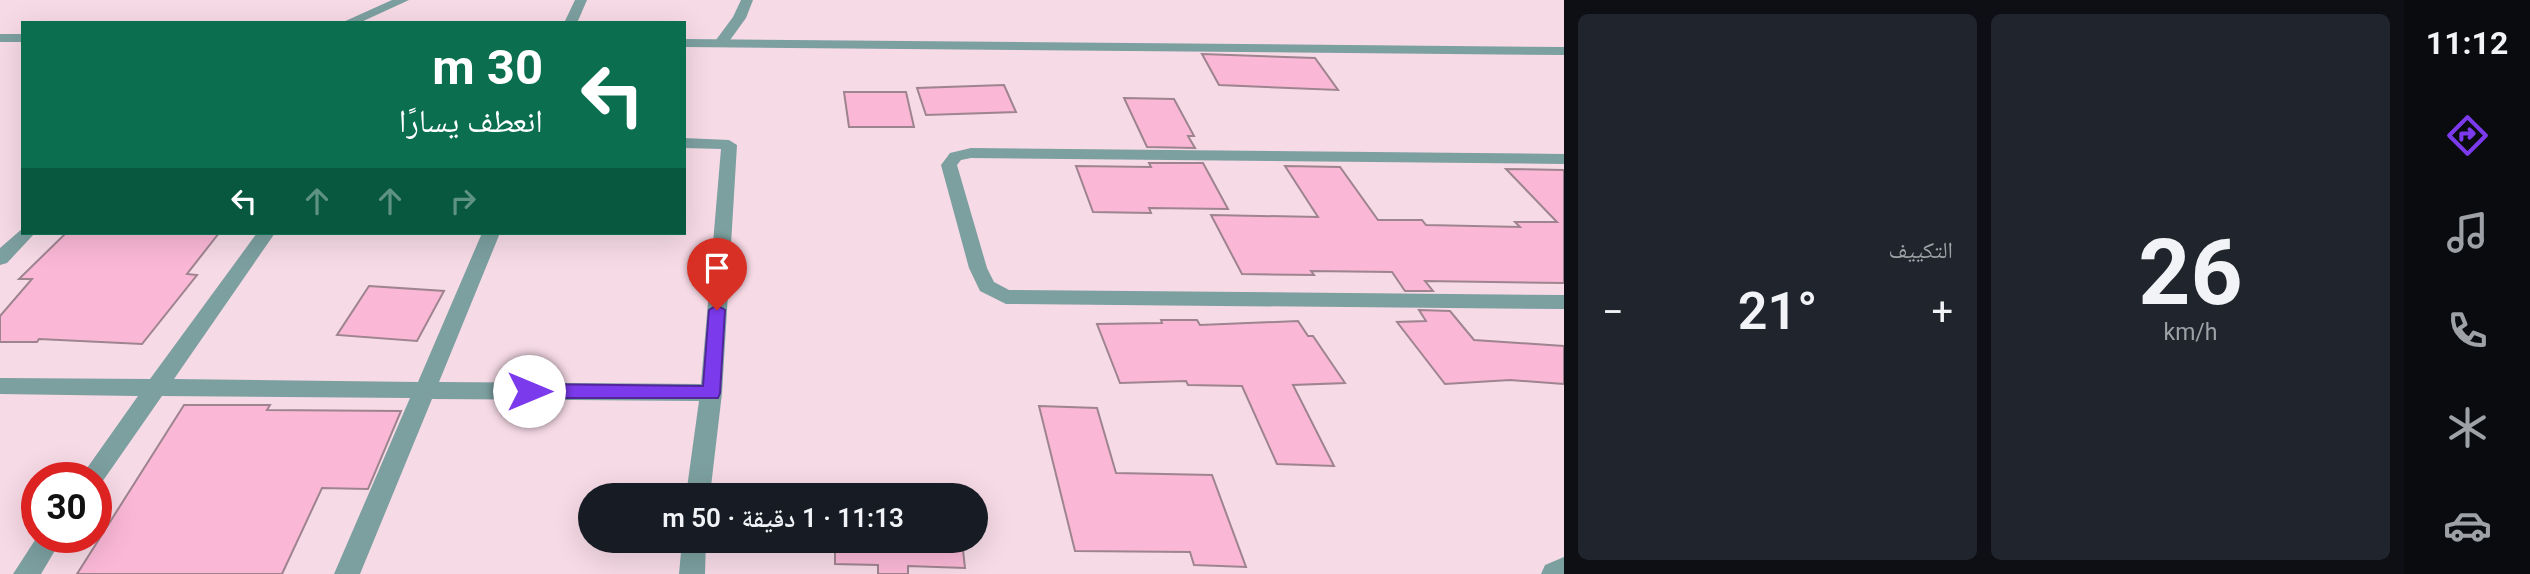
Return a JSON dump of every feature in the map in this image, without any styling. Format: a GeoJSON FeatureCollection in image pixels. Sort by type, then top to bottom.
{"type":"FeatureCollection","features":[{"type":"Feature","properties":{"kind":"street"},"geometry":{"type":"LineString","coordinates":[[350,21],[375,7],[403,0]]}},
{"type":"Feature","properties":{"kind":"street"},"geometry":{"type":"LineString","coordinates":[[571,21],[581,0]]}},
{"type":"Feature","properties":{"kind":"street"},"geometry":{"type":"LineString","coordinates":[[720,44],[739,18],[747,0]]}},
{"type":"Feature","properties":{"kind":"street"},"geometry":{"type":"LineString","coordinates":[[0,38],[21,38]]}},
{"type":"Feature","properties":{"kind":"street"},"geometry":{"type":"LineString","coordinates":[[686,43],[1564,51]]}},
{"type":"Feature","properties":{"kind":"street"},"geometry":{"type":"LineString","coordinates":[[686,143],[729,145],[711,393],[700,483]]}},
{"type":"Feature","properties":{"kind":"street"},"geometry":{"type":"LineString","coordinates":[[1564,159],[971,153],[956,156],[949,165],[978,268],[987,286],[1006,297],[1564,302]]}},
{"type":"Feature","properties":{"kind":"street"},"geometry":{"type":"LineString","coordinates":[[0,259],[24,235]]}},
{"type":"Feature","properties":{"kind":"street"},"geometry":{"type":"LineString","coordinates":[[103,462],[266,235]]}},
{"type":"Feature","properties":{"kind":"street"},"geometry":{"type":"LineString","coordinates":[[347,574],[490,235]]}},
{"type":"Feature","properties":{"kind":"street"},"geometry":{"type":"LineString","coordinates":[[0,386],[711,393]]}},
{"type":"Feature","properties":{"kind":"street"},"geometry":{"type":"LineString","coordinates":[[26,574],[40,553]]}},
{"type":"Feature","properties":{"kind":"street"},"geometry":{"type":"LineString","coordinates":[[692,574],[693,553]]}},
{"type":"Feature","properties":{"kind":"street"},"geometry":{"type":"LineString","coordinates":[[1554,574],[1564,569]]}},
{"type":"Feature","properties":{"kind":"building"},"geometry":{"type":"Polygon","coordinates":[[[1202,54],[1315,58],[1338,90],[1219,85],[1202,54]]]}},
{"type":"Feature","properties":{"kind":"building"},"geometry":{"type":"Polygon","coordinates":[[[1004,85],[1016,112],[926,115],[917,88],[1004,85]]]}},
{"type":"Feature","properties":{"kind":"building"},"geometry":{"type":"Polygon","coordinates":[[[844,92],[906,92],[914,127],[849,127],[844,92]]]}},
{"type":"Feature","properties":{"kind":"building"},"geometry":{"type":"Polygon","coordinates":[[[1124,98],[1174,99],[1194,136],[1188,136],[1195,148],[1147,147],[1124,98]]]}},
{"type":"Feature","properties":{"kind":"building"},"geometry":{"type":"Polygon","coordinates":[[[1149,163],[1203,163],[1228,209],[1149,208],[1151,213],[1093,212],[1076,166],[1151,167],[1149,163]]]}},
{"type":"Feature","properties":{"kind":"building"},"geometry":{"type":"Polygon","coordinates":[[[1285,166],[1340,167],[1378,220],[1422,220],[1426,225],[1520,227],[1515,222],[1557,222],[1506,169],[1564,170],[1564,283],[1425,281],[1433,291],[1405,291],[1392,272],[1242,274],[1211,215],[1318,217],[1285,166]]]}},
{"type":"Feature","properties":{"kind":"building"},"geometry":{"type":"Polygon","coordinates":[[[64,235],[217,235],[187,274],[197,275],[142,344],[39,339],[37,342],[0,342],[0,316],[32,279],[19,279],[64,235]]]}},
{"type":"Feature","properties":{"kind":"building"},"geometry":{"type":"Polygon","coordinates":[[[369,286],[444,291],[417,341],[337,335],[369,286]]]}},
{"type":"Feature","properties":{"kind":"building"},"geometry":{"type":"Polygon","coordinates":[[[1419,310],[1450,311],[1474,340],[1564,346],[1564,384],[1510,380],[1445,384],[1397,322],[1426,321],[1419,310]]]}},
{"type":"Feature","properties":{"kind":"building"},"geometry":{"type":"Polygon","coordinates":[[[1161,320],[1197,320],[1200,325],[1298,321],[1308,336],[1313,336],[1345,383],[1293,385],[1334,466],[1277,464],[1242,386],[1188,385],[1186,381],[1120,383],[1097,324],[1162,323],[1161,320]]]}},
{"type":"Feature","properties":{"kind":"building"},"geometry":{"type":"Polygon","coordinates":[[[184,405],[270,405],[267,410],[401,411],[368,489],[322,488],[282,574],[77,574],[90,553],[112,553],[112,519],[184,405]]]}},
{"type":"Feature","properties":{"kind":"building"},"geometry":{"type":"Polygon","coordinates":[[[1039,406],[1097,408],[1116,473],[1212,475],[1246,567],[1194,565],[1190,552],[1075,551],[1039,406]]]}},
{"type":"Feature","properties":{"kind":"building"},"geometry":{"type":"Polygon","coordinates":[[[835,553],[963,553],[965,568],[908,566],[908,574],[878,574],[878,565],[835,564],[835,553]]]}},
{"type":"Feature","properties":{"kind":"route"},"geometry":{"type":"LineString","coordinates":[[529,391],[711,393],[717,310]]}}]}
